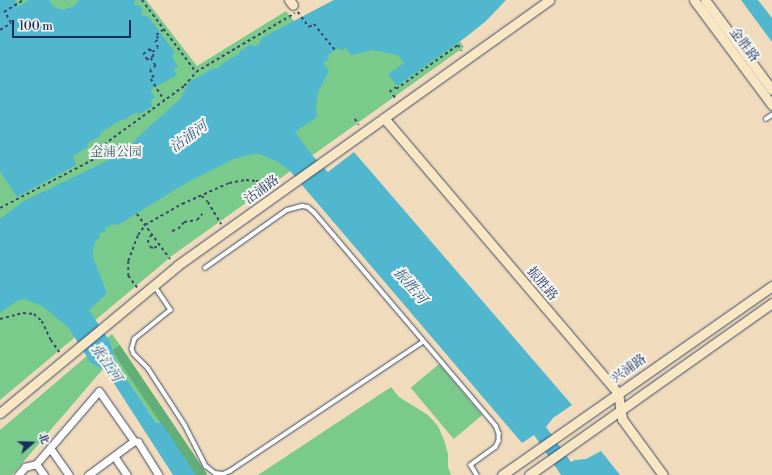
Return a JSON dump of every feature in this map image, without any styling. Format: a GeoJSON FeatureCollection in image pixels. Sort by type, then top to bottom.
{"type":"FeatureCollection","features":[{"type":"Feature","properties":{"kind":"street","name":"沽浦路"},"geometry":{"type":"LineString","coordinates":[[0,413],[154,285],[296,181],[549,0]]}},
{"type":"Feature","properties":{"kind":"street","name":"金胜路"},"geometry":{"type":"LineString","coordinates":[[694,0],[772,105]]}},
{"type":"Feature","properties":{"kind":"street","name":"金胜路"},"geometry":{"type":"LineString","coordinates":[[705,0],[772,90]]}},
{"type":"Feature","properties":{"kind":"street","name":"振胜路"},"geometry":{"type":"LineString","coordinates":[[384,118],[618,393]]}},
{"type":"Feature","properties":{"kind":"street","name":"兴浦路"},"geometry":{"type":"LineString","coordinates":[[502,475],[772,286]]}},
{"type":"Feature","properties":{"kind":"street"},"geometry":{"type":"LineString","coordinates":[[529,475],[620,409],[772,303]]}},
{"type":"Feature","properties":{"kind":"street"},"geometry":{"type":"LineString","coordinates":[[18,475],[25,467],[36,464],[99,391],[134,441],[138,442],[159,475]]}},
{"type":"Feature","properties":{"kind":"street"},"geometry":{"type":"LineString","coordinates":[[618,393],[622,419],[663,475]]}},
{"type":"Feature","properties":{"kind":"street"},"geometry":{"type":"LineString","coordinates":[[88,475],[134,441]]}},
{"type":"Feature","properties":{"kind":"street"},"geometry":{"type":"LineString","coordinates":[[50,448],[69,475]]}},
{"type":"Feature","properties":{"kind":"street"},"geometry":{"type":"LineString","coordinates":[[114,456],[127,475]]}},
{"type":"Feature","properties":{"kind":"street"},"geometry":{"type":"LineString","coordinates":[[36,464],[44,475]]}},
{"type":"Feature","properties":{"kind":"lane"},"geometry":{"type":"LineString","coordinates":[[766,119],[772,115]]}},
{"type":"Feature","properties":{"kind":"lane"},"geometry":{"type":"LineString","coordinates":[[205,268],[287,210],[294,206],[308,207],[314,212],[496,426],[499,433],[499,441],[496,447],[471,465],[477,475]]}},
{"type":"Feature","properties":{"kind":"lane"},"geometry":{"type":"LineString","coordinates":[[154,285],[171,310],[135,339],[132,349],[134,354],[148,368],[185,425],[206,466],[214,473],[222,474],[230,471],[423,342]]}},
{"type":"Feature","properties":{"kind":"path"},"geometry":{"type":"LineString","coordinates":[[0,30],[11,23],[4,12],[23,0]]}},
{"type":"Feature","properties":{"kind":"path"},"geometry":{"type":"LineString","coordinates":[[142,0],[196,72]]}},
{"type":"Feature","properties":{"kind":"path"},"geometry":{"type":"LineString","coordinates":[[0,208],[100,156],[99,148],[184,86],[196,72],[293,6],[309,27],[314,24],[335,50]]}},
{"type":"Feature","properties":{"kind":"path"},"geometry":{"type":"LineString","coordinates":[[152,52],[158,48],[154,42],[158,39],[156,35],[164,29]]}},
{"type":"Feature","properties":{"kind":"path"},"geometry":{"type":"LineString","coordinates":[[395,87],[396,89],[458,45],[462,51]]}},
{"type":"Feature","properties":{"kind":"path"},"geometry":{"type":"LineString","coordinates":[[151,58],[147,60],[143,54],[150,49],[152,52]]}},
{"type":"Feature","properties":{"kind":"path"},"geometry":{"type":"LineString","coordinates":[[151,58],[154,56],[152,52]]}},
{"type":"Feature","properties":{"kind":"path"},"geometry":{"type":"LineString","coordinates":[[151,58],[156,66],[150,70],[154,76],[151,79],[164,100]]}},
{"type":"Feature","properties":{"kind":"path"},"geometry":{"type":"LineString","coordinates":[[390,90],[396,98]]}},
{"type":"Feature","properties":{"kind":"path"},"geometry":{"type":"LineString","coordinates":[[355,119],[359,125]]}},
{"type":"Feature","properties":{"kind":"path"},"geometry":{"type":"LineString","coordinates":[[137,288],[128,276],[128,260],[138,235],[145,225],[201,195],[229,184],[246,180],[263,182],[272,188]]}},
{"type":"Feature","properties":{"kind":"path"},"geometry":{"type":"LineString","coordinates":[[201,195],[208,202],[221,224]]}},
{"type":"Feature","properties":{"kind":"path"},"geometry":{"type":"LineString","coordinates":[[137,214],[171,260]]}},
{"type":"Feature","properties":{"kind":"path"},"geometry":{"type":"LineString","coordinates":[[172,232],[179,229],[184,222],[197,220],[202,214]]}},
{"type":"Feature","properties":{"kind":"path"},"geometry":{"type":"LineString","coordinates":[[152,235],[148,240],[150,247],[154,248],[160,245]]}},
{"type":"Feature","properties":{"kind":"path"},"geometry":{"type":"LineString","coordinates":[[0,319],[23,313],[34,314],[42,321],[51,340],[60,353]]}},
{"type":"Feature","properties":{"kind":"green space","name":"金浦公园"},"geometry":{"type":"Polygon","coordinates":[[[0,0],[146,0],[197,66],[286,11],[294,21],[334,0],[432,0],[464,47],[173,255],[0,400],[0,0]]]}},
{"type":"Feature","properties":{"kind":"green space"},"geometry":{"type":"Polygon","coordinates":[[[112,334],[120,345],[113,352],[111,343],[107,338],[112,334]]]}},
{"type":"Feature","properties":{"kind":"green space"},"geometry":{"type":"Polygon","coordinates":[[[120,345],[207,474],[196,475],[112,351],[120,345]]]}},
{"type":"Feature","properties":{"kind":"green space"},"geometry":{"type":"Polygon","coordinates":[[[113,353],[161,422],[156,423],[116,363],[113,353]]]}},
{"type":"Feature","properties":{"kind":"green space"},"geometry":{"type":"Polygon","coordinates":[[[88,355],[91,363],[103,369],[12,475],[0,475],[0,430],[88,355]]]}},
{"type":"Feature","properties":{"kind":"green space"},"geometry":{"type":"Polygon","coordinates":[[[439,364],[482,415],[454,439],[411,388],[439,364]]]}},
{"type":"Feature","properties":{"kind":"green space"},"geometry":{"type":"Polygon","coordinates":[[[391,387],[399,397],[428,415],[438,426],[448,454],[448,467],[451,475],[258,475],[391,387]]]}},
{"type":"Feature","properties":{"kind":"water"},"geometry":{"type":"Polygon","coordinates":[[[0,0],[14,0],[18,7],[29,0],[49,0],[53,6],[63,10],[74,6],[79,0],[135,0],[134,5],[140,6],[143,10],[141,12],[142,16],[148,16],[175,53],[172,56],[178,67],[173,69],[177,75],[150,90],[155,97],[150,101],[153,106],[138,115],[137,112],[122,121],[121,120],[100,133],[101,135],[87,144],[88,147],[73,156],[76,165],[17,197],[0,171],[0,0]]]}},
{"type":"Feature","properties":{"kind":"water"},"geometry":{"type":"Polygon","coordinates":[[[334,0],[506,0],[486,21],[466,37],[397,86],[388,74],[404,63],[398,55],[373,50],[351,55],[346,48],[341,51],[338,48],[327,56],[329,59],[323,63],[329,71],[318,92],[316,105],[317,117],[295,132],[312,155],[328,172],[354,152],[572,405],[553,418],[546,427],[571,462],[586,459],[601,451],[620,475],[561,475],[534,435],[522,443],[290,171],[280,163],[260,154],[252,154],[234,159],[186,183],[118,225],[113,224],[105,228],[106,231],[99,234],[100,237],[95,242],[93,248],[93,257],[107,293],[89,310],[111,343],[116,363],[156,423],[161,422],[196,475],[173,475],[106,371],[91,363],[68,327],[42,306],[24,299],[18,300],[0,313],[0,219],[22,202],[115,157],[122,151],[123,153],[140,135],[180,99],[189,82],[214,68],[219,68],[223,63],[239,54],[240,51],[250,45],[255,46],[259,44],[262,38],[334,0]]]}},
{"type":"Feature","properties":{"kind":"water"},"geometry":{"type":"Polygon","coordinates":[[[741,0],[758,0],[772,18],[772,42],[741,0]]]}},
{"type":"Feature","properties":{"kind":"water label","name":"沽浦河"},"geometry":{"type":"Point","coordinates":[189,137]}},
{"type":"Feature","properties":{"kind":"water label","name":"振胜河"},"geometry":{"type":"Point","coordinates":[410,286]}},
{"type":"Feature","properties":{"kind":"water label","name":"张江河"},"geometry":{"type":"Point","coordinates":[106,363]}}]}
